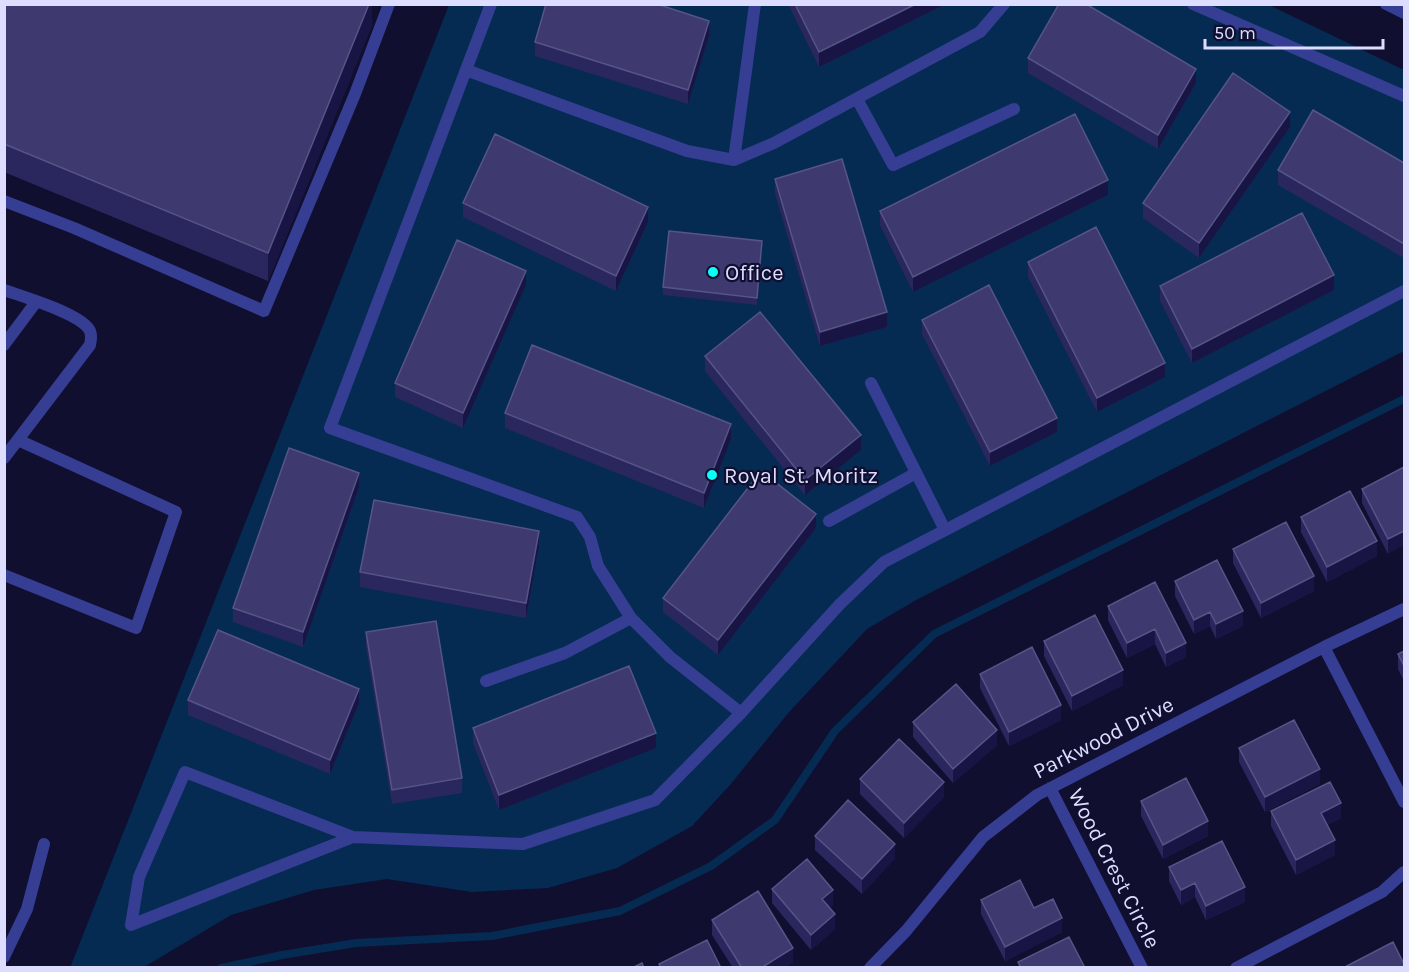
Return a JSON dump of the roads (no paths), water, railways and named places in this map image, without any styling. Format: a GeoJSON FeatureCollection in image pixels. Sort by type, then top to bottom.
{"type":"FeatureCollection","features":[{"type":"Feature","properties":{"kind":"street"},"geometry":{"type":"LineString","coordinates":[[4,201],[74,228],[264,311],[355,94],[389,4]]}},
{"type":"Feature","properties":{"kind":"street"},"geometry":{"type":"LineString","coordinates":[[491,4],[330,428],[577,517],[590,537],[598,566],[631,618],[670,657],[741,713]]}},
{"type":"Feature","properties":{"kind":"street"},"geometry":{"type":"LineString","coordinates":[[734,160],[755,4]]}},
{"type":"Feature","properties":{"kind":"street"},"geometry":{"type":"LineString","coordinates":[[466,70],[687,151],[734,160],[774,143],[981,32],[1004,4]]}},
{"type":"Feature","properties":{"kind":"street"},"geometry":{"type":"LineString","coordinates":[[1193,4],[1404,96]]}},
{"type":"Feature","properties":{"kind":"street"},"geometry":{"type":"LineString","coordinates":[[1386,4],[1404,13]]}},
{"type":"Feature","properties":{"kind":"street"},"geometry":{"type":"LineString","coordinates":[[857,99],[893,165],[1014,109]]}},
{"type":"Feature","properties":{"kind":"street"},"geometry":{"type":"LineString","coordinates":[[4,290],[71,315],[86,325],[91,334],[90,345],[4,458]]}},
{"type":"Feature","properties":{"kind":"street"},"geometry":{"type":"LineString","coordinates":[[353,837],[131,926],[139,877],[185,772],[353,837],[523,844],[655,800],[741,713],[840,604],[884,562],[1404,291]]}},
{"type":"Feature","properties":{"kind":"street"},"geometry":{"type":"LineString","coordinates":[[4,345],[36,302]]}},
{"type":"Feature","properties":{"kind":"street"},"geometry":{"type":"LineString","coordinates":[[871,383],[945,530]]}},
{"type":"Feature","properties":{"kind":"street"},"geometry":{"type":"LineString","coordinates":[[4,575],[136,628],[176,512],[18,441]]}},
{"type":"Feature","properties":{"kind":"street"},"geometry":{"type":"LineString","coordinates":[[829,521],[916,473]]}},
{"type":"Feature","properties":{"kind":"street","name":"Parkwood Drive"},"geometry":{"type":"LineString","coordinates":[[870,968],[906,931],[983,837],[1037,795],[1324,647],[1404,609]]}},
{"type":"Feature","properties":{"kind":"street"},"geometry":{"type":"LineString","coordinates":[[486,681],[565,653],[631,618]]}},
{"type":"Feature","properties":{"kind":"street"},"geometry":{"type":"LineString","coordinates":[[1324,647],[1404,802]]}},
{"type":"Feature","properties":{"kind":"street","name":"Wood Crest Circle"},"geometry":{"type":"LineString","coordinates":[[1050,788],[1142,968]]}},
{"type":"Feature","properties":{"kind":"street"},"geometry":{"type":"LineString","coordinates":[[4,957],[27,909],[44,844]]}},
{"type":"Feature","properties":{"kind":"street"},"geometry":{"type":"LineString","coordinates":[[1236,968],[1382,892],[1404,872]]}},
{"type":"Feature","properties":{"kind":"water","name":"Royal St. Moritz"},"geometry":{"type":"Polygon","coordinates":[[[449,5],[1269,5],[1404,70],[1404,351],[916,600],[867,629],[790,711],[730,785],[692,826],[617,868],[548,888],[472,892],[387,879],[314,890],[231,915],[144,967],[70,968],[449,5]]]}},
{"type":"Feature","properties":{"kind":"waterway"},"geometry":{"type":"LineString","coordinates":[[221,968],[356,943],[492,936],[620,911],[711,866],[775,820],[835,731],[934,634],[1404,399]]}},
{"type":"Feature","properties":{"kind":"place","name":"Office"},"geometry":{"type":"Point","coordinates":[713,272]}},
{"type":"Feature","properties":{"kind":"place","name":"Royal St. Moritz"},"geometry":{"type":"Point","coordinates":[712,475]}}]}
